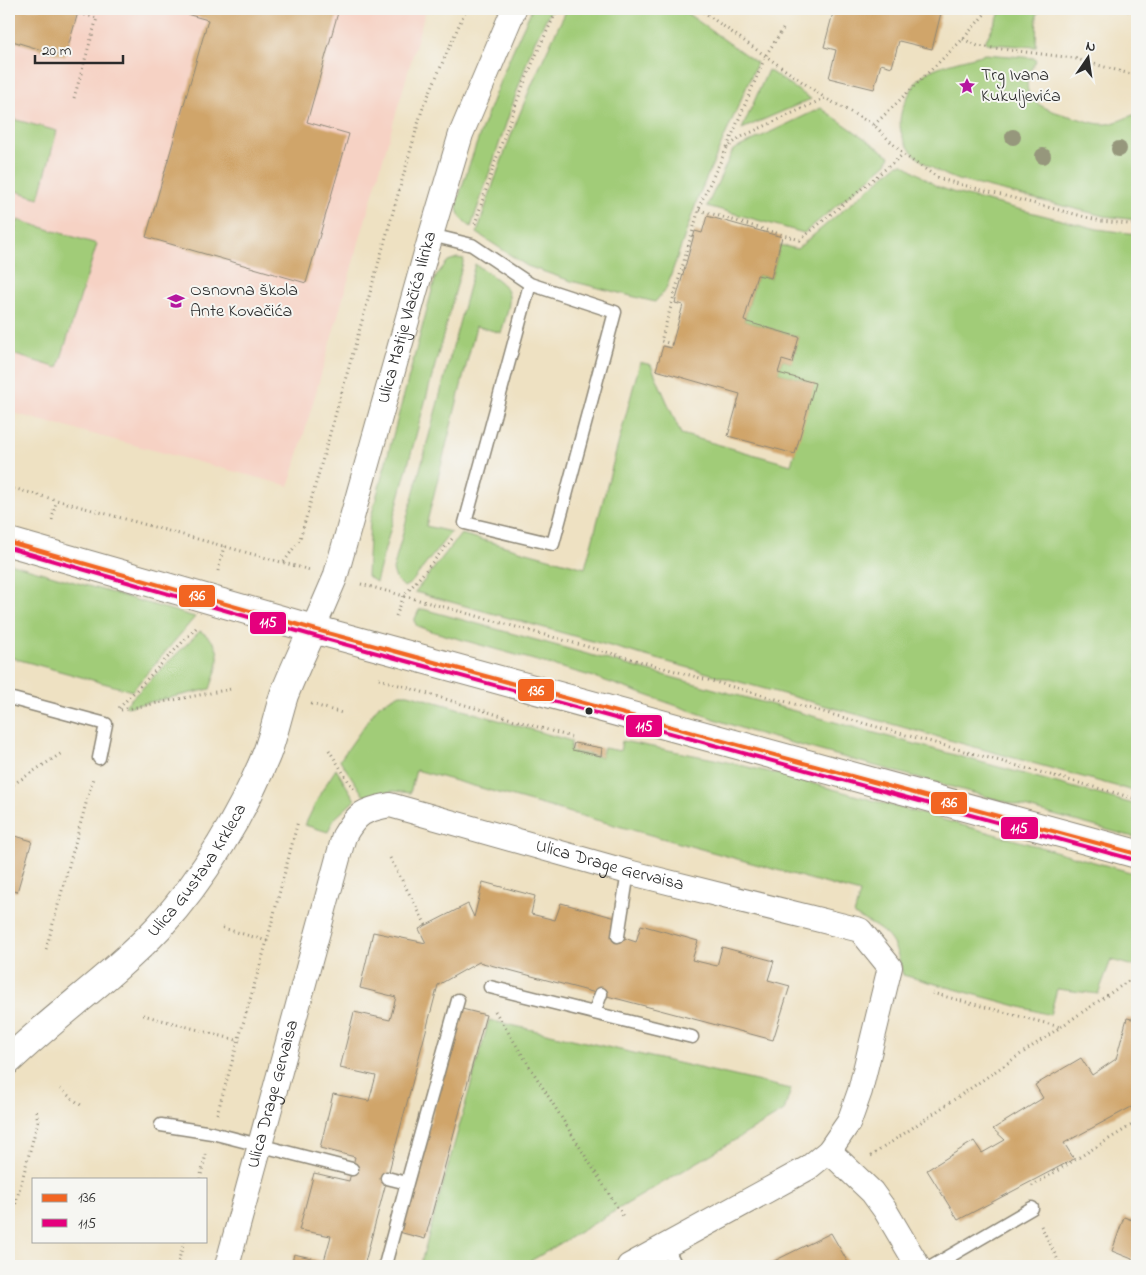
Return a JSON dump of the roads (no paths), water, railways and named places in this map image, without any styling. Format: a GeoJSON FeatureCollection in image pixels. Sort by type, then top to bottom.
{"type":"FeatureCollection","features":[{"type":"Feature","properties":{"kind":"street","name":"Ulica Matije Vlačića Ilirika"},"geometry":{"type":"LineString","coordinates":[[313,629],[335,578],[430,235],[461,134],[514,9]]}},
{"type":"Feature","properties":{"kind":"street"},"geometry":{"type":"LineString","coordinates":[[9,542],[313,629],[1137,854]]}},
{"type":"Feature","properties":{"kind":"street","name":"Ulica Gustava Krkleca"},"geometry":{"type":"LineString","coordinates":[[9,1060],[95,987],[159,927],[197,879],[235,818],[267,752],[284,695],[313,629]]}},
{"type":"Feature","properties":{"kind":"street","name":"Ulica Drage Gervaisa"},"geometry":{"type":"LineString","coordinates":[[227,1266],[344,836],[352,822],[366,810],[390,805],[628,872],[860,930],[890,967],[860,1091],[849,1122],[829,1151],[808,1168],[671,1256],[629,1266]]}},
{"type":"Feature","properties":{"kind":"street"},"geometry":{"type":"LineString","coordinates":[[829,1151],[872,1192],[885,1210],[918,1266]]}},
{"type":"Feature","properties":{"kind":"lane"},"geometry":{"type":"LineString","coordinates":[[430,235],[472,245],[530,284],[615,312],[553,544],[465,523],[530,284]]}},
{"type":"Feature","properties":{"kind":"lane"},"geometry":{"type":"LineString","coordinates":[[9,698],[106,724],[99,758]]}},
{"type":"Feature","properties":{"kind":"lane"},"geometry":{"type":"LineString","coordinates":[[618,936],[628,872]]}},
{"type":"Feature","properties":{"kind":"lane"},"geometry":{"type":"LineString","coordinates":[[490,987],[692,1037]]}},
{"type":"Feature","properties":{"kind":"lane"},"geometry":{"type":"LineString","coordinates":[[594,1013],[601,994]]}},
{"type":"Feature","properties":{"kind":"lane"},"geometry":{"type":"LineString","coordinates":[[386,1265],[458,1000]]}},
{"type":"Feature","properties":{"kind":"lane"},"geometry":{"type":"LineString","coordinates":[[161,1125],[212,1133],[352,1169]]}},
{"type":"Feature","properties":{"kind":"lane"},"geometry":{"type":"LineString","coordinates":[[387,1178],[407,1183]]}},
{"type":"Feature","properties":{"kind":"lane"},"geometry":{"type":"LineString","coordinates":[[933,1266],[1032,1208]]}},
{"type":"Feature","properties":{"kind":"place","name":"Trg Ivana Kukuljevića"},"geometry":{"type":"Point","coordinates":[967,86]}},
{"type":"Feature","properties":{"kind":"place","name":"Osnovna škola Ante Kovačića"},"geometry":{"type":"Point","coordinates":[176,301]}}]}
